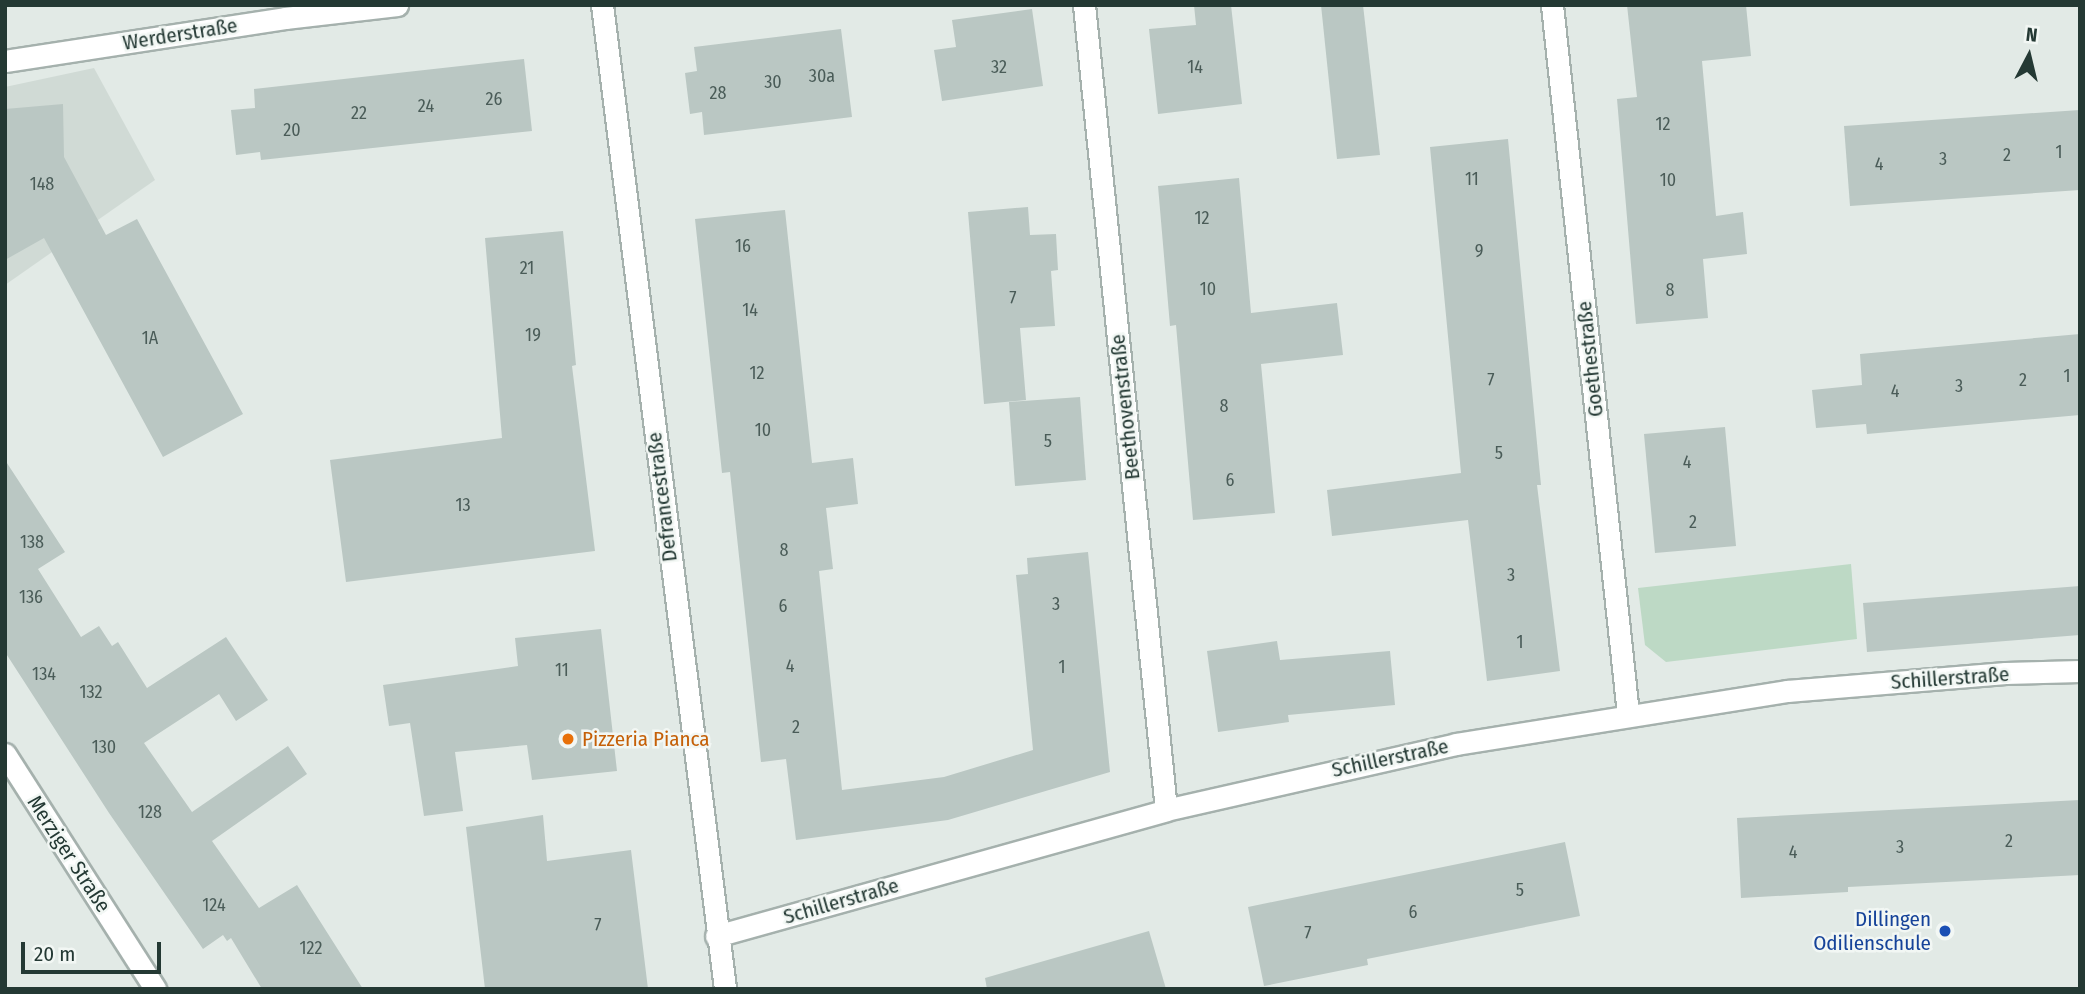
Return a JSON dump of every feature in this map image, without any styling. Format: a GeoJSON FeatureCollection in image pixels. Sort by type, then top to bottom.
{"type":"FeatureCollection","features":[{"type":"Feature","properties":{"kind":"street","name":"Werderstraße"},"geometry":{"type":"LineString","coordinates":[[5,61],[284,12],[397,5]]}},
{"type":"Feature","properties":{"kind":"street","name":"Defrancestraße"},"geometry":{"type":"LineString","coordinates":[[602,5],[716,936],[725,989]]}},
{"type":"Feature","properties":{"kind":"street","name":"Beethovenstraße"},"geometry":{"type":"LineString","coordinates":[[1084,5],[1166,810]]}},
{"type":"Feature","properties":{"kind":"street","name":"Goethestraße"},"geometry":{"type":"LineString","coordinates":[[1552,5],[1628,714]]}},
{"type":"Feature","properties":{"kind":"street","name":"Schillerstraße"},"geometry":{"type":"LineString","coordinates":[[716,936],[1166,810],[1429,749],[1628,714],[1787,691],[2005,673],[2080,671]]}},
{"type":"Feature","properties":{"kind":"street","name":"Merziger Straße"},"geometry":{"type":"LineString","coordinates":[[5,754],[155,989]]}},
{"type":"Feature","properties":{"kind":"shaded area"},"geometry":{"type":"Polygon","coordinates":[[[94,68],[155,180],[5,285],[5,87],[94,68]]]}},
{"type":"Feature","properties":{"kind":"green space"},"geometry":{"type":"Polygon","coordinates":[[[1851,564],[1857,639],[1666,662],[1645,645],[1638,588],[1851,564]]]}},
{"type":"Feature","properties":{"kind":"building"},"geometry":{"type":"Polygon","coordinates":[[[1194,5],[1231,5],[1242,104],[1158,114],[1149,29],[1196,25],[1194,5]]]}},
{"type":"Feature","properties":{"kind":"building"},"geometry":{"type":"Polygon","coordinates":[[[1321,5],[1363,5],[1380,155],[1337,159],[1321,5]]]}},
{"type":"Feature","properties":{"kind":"building"},"geometry":{"type":"Polygon","coordinates":[[[1627,5],[1746,5],[1751,56],[1702,61],[1716,216],[1743,212],[1747,254],[1703,259],[1708,318],[1636,324],[1617,99],[1637,97],[1627,5]]]}},
{"type":"Feature","properties":{"kind":"building"},"geometry":{"type":"Polygon","coordinates":[[[1032,9],[1043,86],[942,101],[934,50],[956,47],[952,20],[1032,9]]]}},
{"type":"Feature","properties":{"kind":"building"},"geometry":{"type":"Polygon","coordinates":[[[841,29],[852,117],[704,135],[702,112],[690,114],[685,73],[697,71],[694,47],[841,29]]]}},
{"type":"Feature","properties":{"kind":"building"},"geometry":{"type":"Polygon","coordinates":[[[524,59],[532,131],[261,160],[260,152],[236,155],[231,110],[255,108],[254,89],[524,59]]]}},
{"type":"Feature","properties":{"kind":"building"},"geometry":{"type":"Polygon","coordinates":[[[63,104],[64,157],[106,235],[137,219],[243,414],[163,457],[44,238],[5,260],[5,109],[63,104]]]}},
{"type":"Feature","properties":{"kind":"building"},"geometry":{"type":"Polygon","coordinates":[[[2080,110],[2080,190],[1850,206],[1844,126],[2080,110]]]}},
{"type":"Feature","properties":{"kind":"building"},"geometry":{"type":"Polygon","coordinates":[[[1508,139],[1541,485],[1537,485],[1560,671],[1487,681],[1468,520],[1332,536],[1327,490],[1461,473],[1430,147],[1508,139]]]}},
{"type":"Feature","properties":{"kind":"building"},"geometry":{"type":"Polygon","coordinates":[[[1239,178],[1251,313],[1337,303],[1343,355],[1261,364],[1275,513],[1193,520],[1176,325],[1170,326],[1158,186],[1239,178]]]}},
{"type":"Feature","properties":{"kind":"building"},"geometry":{"type":"Polygon","coordinates":[[[1028,207],[1030,235],[1056,234],[1058,270],[1051,271],[1055,326],[1020,328],[1026,400],[984,404],[968,212],[1028,207]]]}},
{"type":"Feature","properties":{"kind":"building"},"geometry":{"type":"Polygon","coordinates":[[[785,210],[812,463],[853,458],[858,504],[826,508],[833,569],[819,571],[842,790],[944,777],[1033,750],[1016,575],[1028,574],[1027,558],[1088,552],[1110,772],[948,820],[796,840],[786,759],[761,762],[730,472],[722,473],[695,219],[785,210]]]}},
{"type":"Feature","properties":{"kind":"building"},"geometry":{"type":"Polygon","coordinates":[[[563,231],[576,365],[572,366],[595,551],[346,582],[330,460],[502,438],[485,238],[563,231]]]}},
{"type":"Feature","properties":{"kind":"building"},"geometry":{"type":"Polygon","coordinates":[[[2080,334],[2080,415],[1867,434],[1866,424],[1816,428],[1812,390],[1862,385],[1860,354],[2080,334]]]}},
{"type":"Feature","properties":{"kind":"building"},"geometry":{"type":"Polygon","coordinates":[[[1080,397],[1086,480],[1015,486],[1009,402],[1080,397]]]}},
{"type":"Feature","properties":{"kind":"building"},"geometry":{"type":"Polygon","coordinates":[[[1725,427],[1736,546],[1655,553],[1644,434],[1725,427]]]}},
{"type":"Feature","properties":{"kind":"building"},"geometry":{"type":"Polygon","coordinates":[[[5,460],[65,552],[38,569],[81,637],[99,626],[112,646],[118,642],[147,688],[226,637],[268,700],[236,721],[219,694],[144,743],[192,812],[288,746],[307,774],[212,841],[259,908],[297,885],[363,989],[262,989],[231,938],[227,941],[223,935],[203,949],[109,813],[5,652],[5,460]]]}},
{"type":"Feature","properties":{"kind":"building"},"geometry":{"type":"Polygon","coordinates":[[[2080,586],[2080,635],[1867,652],[1863,603],[2080,586]]]}},
{"type":"Feature","properties":{"kind":"building"},"geometry":{"type":"Polygon","coordinates":[[[601,629],[617,771],[532,780],[527,745],[455,752],[463,811],[424,816],[410,723],[389,726],[383,685],[518,666],[515,638],[601,629]]]}},
{"type":"Feature","properties":{"kind":"building"},"geometry":{"type":"Polygon","coordinates":[[[1277,641],[1280,660],[1390,651],[1395,705],[1288,715],[1289,722],[1218,732],[1207,651],[1277,641]]]}},
{"type":"Feature","properties":{"kind":"building"},"geometry":{"type":"Polygon","coordinates":[[[2080,800],[2080,875],[1848,887],[1848,892],[1741,898],[1737,818],[2080,800]]]}},
{"type":"Feature","properties":{"kind":"building"},"geometry":{"type":"Polygon","coordinates":[[[543,815],[547,861],[631,850],[648,989],[485,989],[466,827],[543,815]]]}},
{"type":"Feature","properties":{"kind":"building"},"geometry":{"type":"Polygon","coordinates":[[[1565,842],[1580,916],[1367,959],[1368,965],[1264,986],[1248,907],[1565,842]]]}},
{"type":"Feature","properties":{"kind":"building"},"geometry":{"type":"Polygon","coordinates":[[[1149,931],[1166,989],[987,989],[985,978],[1149,931]]]}},
{"type":"Feature","properties":{"kind":"place","name":"Pizzeria Pianca"},"geometry":{"type":"Point","coordinates":[568,739]}},
{"type":"Feature","properties":{"kind":"place","name":"Dillingen Odilienschule"},"geometry":{"type":"Point","coordinates":[1945,931]}}]}
